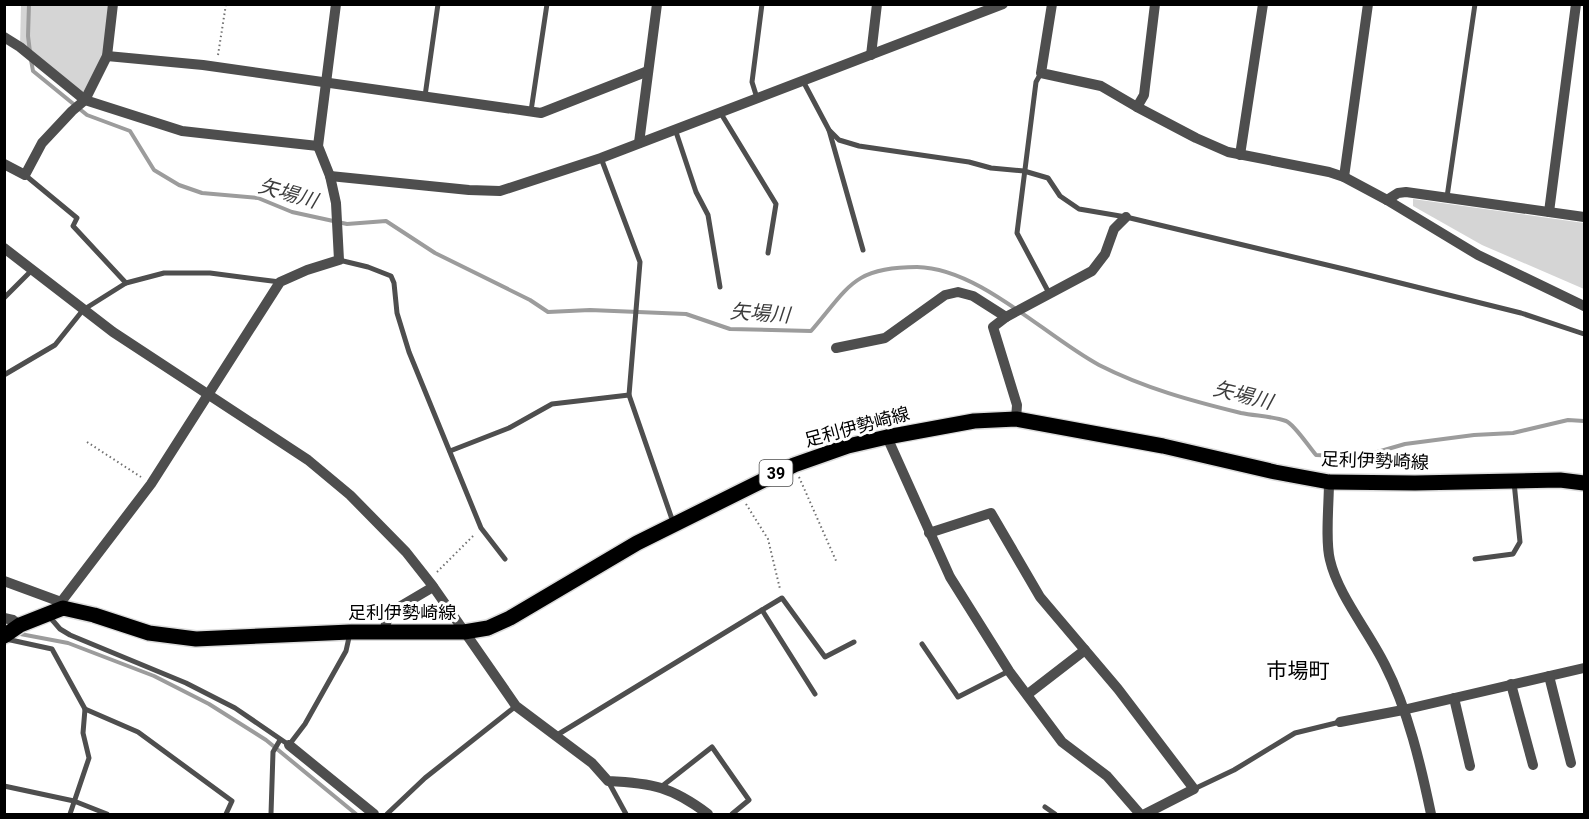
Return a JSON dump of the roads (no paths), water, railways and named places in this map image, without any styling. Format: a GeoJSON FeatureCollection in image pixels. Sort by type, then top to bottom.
{"type":"FeatureCollection","features":[{"type":"Feature","properties":{"kind":"main road","name":"足利伊勢崎線"},"geometry":{"type":"LineString","coordinates":[[62,605],[149,633],[173,638],[350,632],[464,632],[488,628],[510,618],[583,573],[674,524],[794,465],[848,446],[993,419],[1016,419],[1163,446],[1329,482],[1415,483],[1514,480],[1584,483]]}},
{"type":"Feature","properties":{"kind":"main road"},"geometry":{"type":"LineString","coordinates":[[4,637],[20,625],[62,605]]}},
{"type":"Feature","properties":{"kind":"street"},"geometry":{"type":"LineString","coordinates":[[4,164],[25,175],[42,143],[85,100],[107,56],[113,4]]}},
{"type":"Feature","properties":{"kind":"street"},"geometry":{"type":"LineString","coordinates":[[4,581],[62,605],[151,484],[280,282],[307,270],[339,260],[336,203],[330,176],[318,146],[336,4]]}},
{"type":"Feature","properties":{"kind":"street"},"geometry":{"type":"LineString","coordinates":[[639,143],[657,4]]}},
{"type":"Feature","properties":{"kind":"street"},"geometry":{"type":"LineString","coordinates":[[871,55],[877,4]]}},
{"type":"Feature","properties":{"kind":"street"},"geometry":{"type":"LineString","coordinates":[[330,176],[500,191],[601,158],[1003,4]]}},
{"type":"Feature","properties":{"kind":"street"},"geometry":{"type":"LineString","coordinates":[[1052,4],[1041,73],[1101,86],[1196,138],[1240,155],[1344,177],[1478,255],[1584,306]]}},
{"type":"Feature","properties":{"kind":"street"},"geometry":{"type":"LineString","coordinates":[[1137,107],[1144,95],[1155,4]]}},
{"type":"Feature","properties":{"kind":"street"},"geometry":{"type":"LineString","coordinates":[[1240,155],[1263,4]]}},
{"type":"Feature","properties":{"kind":"street"},"geometry":{"type":"LineString","coordinates":[[1344,177],[1368,4]]}},
{"type":"Feature","properties":{"kind":"street"},"geometry":{"type":"LineString","coordinates":[[1549,212],[1576,4]]}},
{"type":"Feature","properties":{"kind":"street"},"geometry":{"type":"LineString","coordinates":[[4,37],[20,47],[85,100],[182,131],[318,146]]}},
{"type":"Feature","properties":{"kind":"street"},"geometry":{"type":"LineString","coordinates":[[107,56],[216,66],[541,112],[648,70]]}},
{"type":"Feature","properties":{"kind":"street"},"geometry":{"type":"LineString","coordinates":[[1387,200],[1398,193],[1406,192],[1584,217]]}},
{"type":"Feature","properties":{"kind":"street"},"geometry":{"type":"LineString","coordinates":[[1016,419],[1017,405],[993,327],[1006,317],[1092,271],[1099,265],[1105,254],[1114,230],[1126,217]]}},
{"type":"Feature","properties":{"kind":"street"},"geometry":{"type":"LineString","coordinates":[[4,248],[83,310],[207,395],[308,460],[350,495],[406,552],[516,706],[592,763],[608,781],[661,787],[678,793],[708,814]]}},
{"type":"Feature","properties":{"kind":"street"},"geometry":{"type":"LineString","coordinates":[[836,348],[885,338],[945,296],[958,292],[974,296],[1006,317]]}},
{"type":"Feature","properties":{"kind":"street"},"geometry":{"type":"LineString","coordinates":[[887,437],[950,577],[1009,671],[1062,742],[1107,776],[1140,814]]}},
{"type":"Feature","properties":{"kind":"street"},"geometry":{"type":"LineString","coordinates":[[1329,482],[1329,557],[1334,576],[1385,664],[1403,710],[1431,814]]}},
{"type":"Feature","properties":{"kind":"street"},"geometry":{"type":"LineString","coordinates":[[929,533],[991,513],[1040,597],[1085,650],[1194,789],[1145,814]]}},
{"type":"Feature","properties":{"kind":"street"},"geometry":{"type":"LineString","coordinates":[[384,632],[389,613],[431,584]]}},
{"type":"Feature","properties":{"kind":"street"},"geometry":{"type":"LineString","coordinates":[[4,618],[20,625]]}},
{"type":"Feature","properties":{"kind":"street"},"geometry":{"type":"LineString","coordinates":[[1028,694],[1085,650]]}},
{"type":"Feature","properties":{"kind":"street"},"geometry":{"type":"LineString","coordinates":[[1341,722],[1584,668]]}},
{"type":"Feature","properties":{"kind":"street"},"geometry":{"type":"LineString","coordinates":[[1549,676],[1570,763]]}},
{"type":"Feature","properties":{"kind":"street"},"geometry":{"type":"LineString","coordinates":[[1511,684],[1533,765]]}},
{"type":"Feature","properties":{"kind":"street"},"geometry":{"type":"LineString","coordinates":[[1454,698],[1470,766]]}},
{"type":"Feature","properties":{"kind":"street"},"geometry":{"type":"LineString","coordinates":[[285,743],[374,814]]}},
{"type":"Feature","properties":{"kind":"lane"},"geometry":{"type":"LineString","coordinates":[[425,96],[438,4]]}},
{"type":"Feature","properties":{"kind":"lane"},"geometry":{"type":"LineString","coordinates":[[531,111],[547,4]]}},
{"type":"Feature","properties":{"kind":"lane"},"geometry":{"type":"LineString","coordinates":[[757,98],[752,82],[762,4]]}},
{"type":"Feature","properties":{"kind":"lane"},"geometry":{"type":"LineString","coordinates":[[1447,198],[1475,4]]}},
{"type":"Feature","properties":{"kind":"lane"},"geometry":{"type":"LineString","coordinates":[[1041,73],[1036,82],[1017,234],[1049,295]]}},
{"type":"Feature","properties":{"kind":"lane"},"geometry":{"type":"LineString","coordinates":[[803,81],[829,130],[863,250]]}},
{"type":"Feature","properties":{"kind":"lane"},"geometry":{"type":"LineString","coordinates":[[720,112],[776,204],[768,253]]}},
{"type":"Feature","properties":{"kind":"lane"},"geometry":{"type":"LineString","coordinates":[[675,129],[696,192],[708,215],[720,286]]}},
{"type":"Feature","properties":{"kind":"lane"},"geometry":{"type":"LineString","coordinates":[[829,130],[839,140],[859,146],[969,162],[992,168],[1024,171],[1048,178],[1060,196],[1079,209],[1126,217],[1337,267],[1521,313],[1584,334]]}},
{"type":"Feature","properties":{"kind":"lane"},"geometry":{"type":"LineString","coordinates":[[601,158],[640,262],[629,395],[674,524]]}},
{"type":"Feature","properties":{"kind":"lane"},"geometry":{"type":"LineString","coordinates":[[25,175],[77,218],[73,225],[126,283]]}},
{"type":"Feature","properties":{"kind":"lane"},"geometry":{"type":"LineString","coordinates":[[339,260],[368,267],[391,276],[394,283],[397,313],[409,352],[481,528],[505,560]]}},
{"type":"Feature","properties":{"kind":"lane"},"geometry":{"type":"LineString","coordinates":[[4,298],[33,269]]}},
{"type":"Feature","properties":{"kind":"lane"},"geometry":{"type":"LineString","coordinates":[[6,372],[55,345],[83,310],[126,283],[164,273],[210,273],[280,282]]}},
{"type":"Feature","properties":{"kind":"lane"},"geometry":{"type":"LineString","coordinates":[[450,452],[509,428],[552,404],[629,395]]}},
{"type":"Feature","properties":{"kind":"lane"},"geometry":{"type":"LineString","coordinates":[[1475,559],[1512,554],[1520,542],[1514,480]]}},
{"type":"Feature","properties":{"kind":"lane"},"geometry":{"type":"LineString","coordinates":[[555,736],[782,598],[825,657],[854,642]]}},
{"type":"Feature","properties":{"kind":"lane"},"geometry":{"type":"LineString","coordinates":[[762,610],[815,694]]}},
{"type":"Feature","properties":{"kind":"lane"},"geometry":{"type":"LineString","coordinates":[[47,614],[60,629],[70,635],[186,683],[235,708],[285,743]]}},
{"type":"Feature","properties":{"kind":"lane"},"geometry":{"type":"LineString","coordinates":[[270,814],[273,752],[305,724],[346,651],[350,632]]}},
{"type":"Feature","properties":{"kind":"lane"},"geometry":{"type":"LineString","coordinates":[[4,637],[52,650],[84,709],[83,733],[89,758],[70,814]]}},
{"type":"Feature","properties":{"kind":"lane"},"geometry":{"type":"LineString","coordinates":[[922,644],[958,697],[1009,671]]}},
{"type":"Feature","properties":{"kind":"lane"},"geometry":{"type":"LineString","coordinates":[[387,814],[425,778],[516,706]]}},
{"type":"Feature","properties":{"kind":"lane"},"geometry":{"type":"LineString","coordinates":[[84,709],[138,732],[232,801],[226,814]]}},
{"type":"Feature","properties":{"kind":"lane"},"geometry":{"type":"LineString","coordinates":[[1194,789],[1234,771],[1295,733],[1341,722]]}},
{"type":"Feature","properties":{"kind":"lane"},"geometry":{"type":"LineString","coordinates":[[661,787],[712,747],[749,800],[732,814]]}},
{"type":"Feature","properties":{"kind":"lane"},"geometry":{"type":"LineString","coordinates":[[608,781],[626,814]]}},
{"type":"Feature","properties":{"kind":"lane"},"geometry":{"type":"LineString","coordinates":[[4,786],[74,801],[107,814]]}},
{"type":"Feature","properties":{"kind":"lane"},"geometry":{"type":"LineString","coordinates":[[1045,807],[1055,814]]}},
{"type":"Feature","properties":{"kind":"waterway","name":"矢場川"},"geometry":{"type":"LineString","coordinates":[[29,4],[30,52]]}},
{"type":"Feature","properties":{"kind":"waterway","name":"矢場川"},"geometry":{"type":"LineString","coordinates":[[31,60],[33,71],[87,115],[130,131],[154,170],[179,185],[202,193],[258,198],[292,212],[347,224],[386,221],[435,253],[530,300],[548,312],[590,310],[686,314],[730,329],[811,331],[854,282],[879,271],[917,267],[940,270],[988,291],[1078,353],[1133,381],[1204,404],[1286,421],[1316,455],[1360,457],[1405,444],[1474,435],[1513,433],[1568,420],[1584,421]]}},
{"type":"Feature","properties":{"kind":"waterway"},"geometry":{"type":"LineString","coordinates":[[15,633],[68,643],[154,676],[209,704],[266,740],[356,814]]}},
{"type":"Feature","properties":{"kind":"district","name":"市場町"},"geometry":{"type":"Point","coordinates":[1298,671]}}]}
